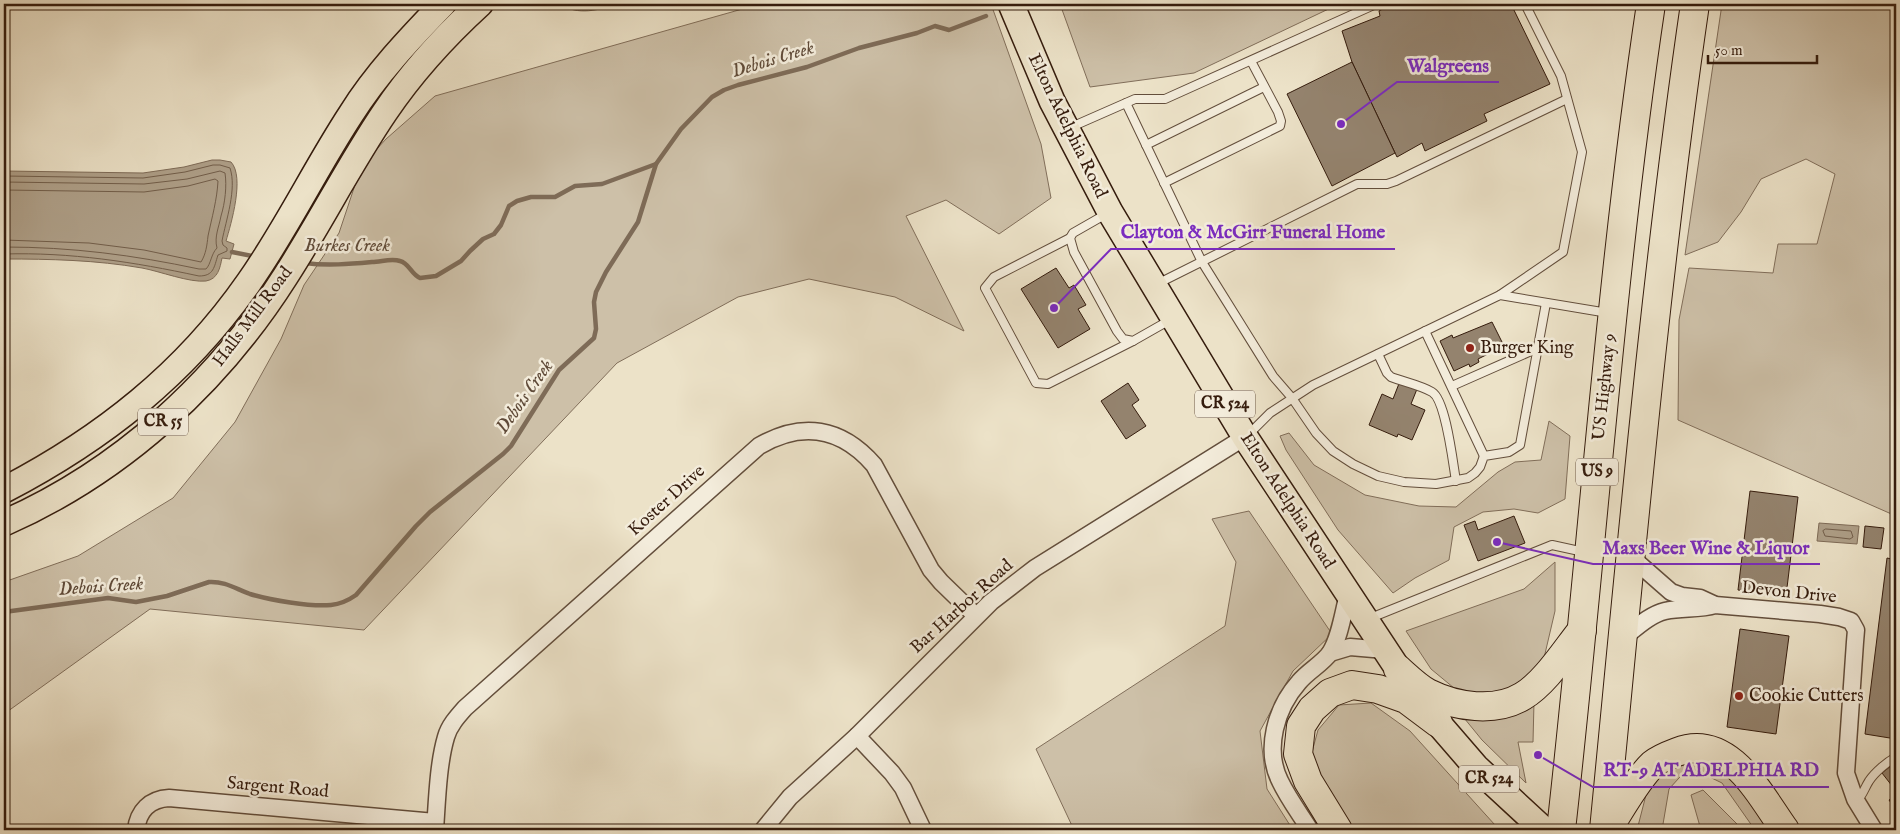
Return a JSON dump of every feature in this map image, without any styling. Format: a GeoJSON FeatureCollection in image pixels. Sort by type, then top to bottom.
{"type":"FeatureCollection","features":[{"type":"Feature","properties":{"kind":"highway","name":"US Highway 9"},"geometry":{"type":"LineString","coordinates":[[1561,830],[1635,109],[1651,4]]}},
{"type":"Feature","properties":{"kind":"highway","name":"US 9"},"geometry":{"type":"LineString","coordinates":[[1606,830],[1623,638],[1664,231],[1694,4]]}},
{"type":"Feature","properties":{"kind":"highway"},"geometry":{"type":"LineString","coordinates":[[1391,660],[1426,692],[1454,704],[1498,705],[1523,696],[1534,686],[1582,630]]}},
{"type":"Feature","properties":{"kind":"highway"},"geometry":{"type":"LineString","coordinates":[[1338,830],[1308,781],[1298,754],[1301,726],[1312,709],[1330,693],[1352,685],[1378,689],[1406,700],[1438,723]]}},
{"type":"Feature","properties":{"kind":"highway"},"geometry":{"type":"LineString","coordinates":[[1606,830],[1654,763],[1679,751],[1692,748],[1707,749],[1722,754],[1737,766],[1784,830]]}},
{"type":"Feature","properties":{"kind":"main road","name":"Halls Mill Road"},"geometry":{"type":"LineString","coordinates":[[4,490],[83,445],[113,424],[153,391],[211,331],[255,273],[273,245],[362,96],[407,42],[443,4]]}},
{"type":"Feature","properties":{"kind":"main road","name":"Halls Mill Road"},"geometry":{"type":"LineString","coordinates":[[4,523],[56,496],[101,469],[158,426],[195,391],[258,315],[284,278],[344,176],[399,93],[434,50],[480,4]]}},
{"type":"Feature","properties":{"kind":"main road","name":"Elton Adelphia Road"},"geometry":{"type":"LineString","coordinates":[[1011,4],[1037,67],[1066,129],[1110,212],[1245,437],[1391,660],[1438,723],[1476,767],[1544,830]]}},
{"type":"Feature","properties":{"kind":"street","name":"Koster Drive"},"geometry":{"type":"LineString","coordinates":[[435,826],[442,754],[446,736],[454,720],[465,708],[759,446],[773,438],[800,431],[820,432],[835,436],[852,444],[862,452],[874,465],[931,570],[976,616]]}},
{"type":"Feature","properties":{"kind":"street","name":"Bar Harbor Road"},"geometry":{"type":"LineString","coordinates":[[763,830],[790,797],[857,736],[991,602],[1035,568],[1245,437]]}},
{"type":"Feature","properties":{"kind":"street"},"geometry":{"type":"LineString","coordinates":[[1631,557],[1671,592],[1682,596],[1700,598],[1715,605]]}},
{"type":"Feature","properties":{"kind":"street"},"geometry":{"type":"LineString","coordinates":[[1330,653],[1348,594]]}},
{"type":"Feature","properties":{"kind":"street"},"geometry":{"type":"LineString","coordinates":[[1623,638],[1649,617],[1665,611],[1682,608],[1702,609],[1715,605]]}},
{"type":"Feature","properties":{"kind":"street","name":"Devon Drive"},"geometry":{"type":"LineString","coordinates":[[1715,605],[1820,614],[1851,621],[1856,630],[1856,642],[1846,773],[1856,802],[1874,830]]}},
{"type":"Feature","properties":{"kind":"street"},"geometry":{"type":"LineString","coordinates":[[1310,830],[1279,780],[1273,755],[1274,731],[1286,700],[1299,682],[1330,653],[1350,647],[1391,660]]}},
{"type":"Feature","properties":{"kind":"street"},"geometry":{"type":"LineString","coordinates":[[857,736],[892,772],[923,830]]}},
{"type":"Feature","properties":{"kind":"street","name":"Sargent Road"},"geometry":{"type":"LineString","coordinates":[[136,830],[136,822],[144,808],[157,800],[169,798],[435,826]]}},
{"type":"Feature","properties":{"kind":"lane"},"geometry":{"type":"LineString","coordinates":[[1066,129],[1135,99],[1165,98],[1376,4]]}},
{"type":"Feature","properties":{"kind":"lane"},"geometry":{"type":"LineString","coordinates":[[1245,437],[1270,413],[1313,385],[1500,295],[1563,252],[1582,152],[1561,76],[1526,4]]}},
{"type":"Feature","properties":{"kind":"lane"},"geometry":{"type":"LineString","coordinates":[[1164,183],[1280,126],[1281,120],[1278,112],[1250,61]]}},
{"type":"Feature","properties":{"kind":"lane"},"geometry":{"type":"LineString","coordinates":[[1146,145],[1264,87]]}},
{"type":"Feature","properties":{"kind":"lane"},"geometry":{"type":"LineString","coordinates":[[1153,286],[1357,184],[1387,184],[1396,181],[1567,99]]}},
{"type":"Feature","properties":{"kind":"lane"},"geometry":{"type":"LineString","coordinates":[[1126,103],[1202,262],[1273,376],[1292,398],[1316,433],[1334,451],[1353,464],[1378,476],[1404,482],[1436,484],[1468,478],[1475,473],[1484,456]]}},
{"type":"Feature","properties":{"kind":"lane"},"geometry":{"type":"LineString","coordinates":[[1110,212],[1073,233],[1070,238],[994,277],[985,288],[1036,383],[1048,384],[1173,319]]}},
{"type":"Feature","properties":{"kind":"lane"},"geometry":{"type":"LineString","coordinates":[[1070,238],[1074,252],[1117,331],[1124,339],[1133,341]]}},
{"type":"Feature","properties":{"kind":"lane"},"geometry":{"type":"LineString","coordinates":[[1500,295],[1613,314]]}},
{"type":"Feature","properties":{"kind":"lane"},"geometry":{"type":"LineString","coordinates":[[1484,456],[1509,452],[1516,449],[1522,441],[1546,303]]}},
{"type":"Feature","properties":{"kind":"lane"},"geometry":{"type":"LineString","coordinates":[[1425,331],[1484,456]]}},
{"type":"Feature","properties":{"kind":"lane"},"geometry":{"type":"LineString","coordinates":[[1452,386],[1538,348]]}},
{"type":"Feature","properties":{"kind":"lane"},"geometry":{"type":"LineString","coordinates":[[1378,354],[1387,373],[1391,377],[1437,396],[1448,433],[1456,481]]}},
{"type":"Feature","properties":{"kind":"lane"},"geometry":{"type":"LineString","coordinates":[[1365,620],[1552,545],[1589,553]]}},
{"type":"Feature","properties":{"kind":"lane"},"geometry":{"type":"LineString","coordinates":[[1856,802],[1862,796],[1870,780],[1888,762],[1896,757]]}},
{"type":"Feature","properties":{"kind":"shaded area"},"geometry":{"type":"Polygon","coordinates":[[[760,4],[991,4],[1041,144],[1051,198],[999,234],[946,200],[906,216],[964,331],[895,297],[809,279],[738,297],[617,363],[364,630],[150,609],[4,714],[4,582],[78,556],[173,498],[235,422],[281,339],[304,285],[339,233],[356,182],[365,162],[386,139],[435,96],[760,4]]]}},
{"type":"Feature","properties":{"kind":"shaded area"},"geometry":{"type":"Polygon","coordinates":[[[1060,4],[1339,4],[1194,73],[1090,87],[1060,4]]]}},
{"type":"Feature","properties":{"kind":"shaded area"},"geometry":{"type":"Polygon","coordinates":[[[1722,4],[1896,4],[1896,516],[1678,420],[1679,320],[1689,268],[1773,273],[1778,244],[1817,244],[1835,174],[1806,159],[1761,179],[1741,212],[1718,242],[1685,255],[1722,4]]]}},
{"type":"Feature","properties":{"kind":"shaded area"},"geometry":{"type":"Polygon","coordinates":[[[1549,421],[1570,436],[1565,499],[1538,513],[1514,509],[1483,512],[1454,527],[1449,560],[1415,578],[1393,593],[1338,530],[1286,450],[1280,436],[1289,433],[1314,465],[1365,495],[1419,506],[1456,507],[1498,472],[1515,462],[1541,460],[1549,421]]]}},
{"type":"Feature","properties":{"kind":"shaded area"},"geometry":{"type":"Polygon","coordinates":[[[1249,511],[1332,634],[1293,671],[1260,731],[1267,789],[1293,830],[1074,830],[1036,749],[1225,626],[1236,562],[1212,519],[1249,511]]]}},
{"type":"Feature","properties":{"kind":"shaded area"},"geometry":{"type":"Polygon","coordinates":[[[1555,562],[1555,611],[1544,658],[1520,689],[1489,699],[1460,693],[1431,669],[1406,631],[1524,589],[1555,562]]]}},
{"type":"Feature","properties":{"kind":"shaded area"},"geometry":{"type":"Polygon","coordinates":[[[1534,702],[1533,742],[1518,742],[1526,783],[1482,740],[1460,713],[1534,702]]]}},
{"type":"Feature","properties":{"kind":"shaded area"},"geometry":{"type":"Polygon","coordinates":[[[1371,703],[1410,731],[1495,825],[1496,830],[1351,830],[1309,763],[1318,730],[1339,705],[1371,703]]]}},
{"type":"Feature","properties":{"kind":"shaded area"},"geometry":{"type":"Polygon","coordinates":[[[1696,759],[1730,771],[1774,830],[1755,830],[1722,783],[1689,767],[1669,789],[1662,830],[1637,830],[1647,791],[1661,775],[1683,762],[1696,759]]]}},
{"type":"Feature","properties":{"kind":"shaded area"},"geometry":{"type":"Polygon","coordinates":[[[1703,790],[1743,830],[1701,830],[1691,795],[1703,790]]]}},
{"type":"Feature","properties":{"kind":"water"},"geometry":{"type":"Polygon","coordinates":[[[559,4],[618,4],[596,10],[581,11],[566,8],[559,4]]]}},
{"type":"Feature","properties":{"kind":"water"},"geometry":{"type":"Polygon","coordinates":[[[212,160],[231,162],[237,178],[237,189],[236,201],[226,241],[234,244],[230,259],[222,258],[218,272],[210,280],[183,279],[142,268],[107,263],[4,259],[4,171],[143,173],[184,167],[212,160]]]}},
{"type":"Feature","properties":{"kind":"water"},"geometry":{"type":"Polygon","coordinates":[[[1819,523],[1859,526],[1857,544],[1817,541],[1819,523]]]}},
{"type":"Feature","properties":{"kind":"building"},"geometry":{"type":"Polygon","coordinates":[[[1392,4],[1398,4],[1399,7],[1405,4],[1511,4],[1550,84],[1484,114],[1487,121],[1425,151],[1422,143],[1397,157],[1352,62],[1342,31],[1380,16],[1379,11],[1392,4]]]}},
{"type":"Feature","properties":{"kind":"building"},"geometry":{"type":"Polygon","coordinates":[[[1352,62],[1395,153],[1332,186],[1287,94],[1352,62]]]}},
{"type":"Feature","properties":{"kind":"building"},"geometry":{"type":"Polygon","coordinates":[[[1056,268],[1069,288],[1074,285],[1086,305],[1078,309],[1090,329],[1058,348],[1021,289],[1056,268]]]}},
{"type":"Feature","properties":{"kind":"building","name":"Burger King"},"geometry":{"type":"Polygon","coordinates":[[[1492,322],[1503,344],[1497,346],[1498,349],[1478,359],[1479,362],[1470,367],[1469,364],[1454,371],[1440,341],[1452,335],[1453,338],[1492,322]]]}},
{"type":"Feature","properties":{"kind":"building"},"geometry":{"type":"Polygon","coordinates":[[[1400,381],[1417,389],[1411,404],[1425,410],[1412,440],[1398,434],[1397,437],[1369,425],[1382,394],[1393,399],[1400,381]]]}},
{"type":"Feature","properties":{"kind":"building"},"geometry":{"type":"Polygon","coordinates":[[[1128,383],[1139,400],[1132,405],[1146,426],[1126,439],[1101,401],[1128,383]]]}},
{"type":"Feature","properties":{"kind":"building"},"geometry":{"type":"Polygon","coordinates":[[[1750,491],[1798,497],[1786,596],[1738,590],[1750,491]]]}},
{"type":"Feature","properties":{"kind":"building"},"geometry":{"type":"Polygon","coordinates":[[[1514,516],[1525,543],[1478,561],[1464,525],[1475,521],[1478,530],[1514,516]]]}},
{"type":"Feature","properties":{"kind":"building"},"geometry":{"type":"Polygon","coordinates":[[[1865,526],[1884,528],[1881,549],[1863,547],[1865,526]]]}},
{"type":"Feature","properties":{"kind":"building"},"geometry":{"type":"Polygon","coordinates":[[[1887,558],[1896,560],[1896,739],[1865,734],[1887,558]]]}},
{"type":"Feature","properties":{"kind":"building"},"geometry":{"type":"Polygon","coordinates":[[[1740,629],[1789,636],[1776,734],[1727,727],[1740,629]]]}},
{"type":"Feature","properties":{"kind":"building"},"geometry":{"type":"Polygon","coordinates":[[[1896,762],[1896,791],[1882,773],[1896,762]]]}},
{"type":"Feature","properties":{"kind":"building"},"geometry":{"type":"Polygon","coordinates":[[[1896,795],[1896,810],[1889,800],[1896,795]]]}},
{"type":"Feature","properties":{"kind":"waterway","name":"Debois Creek"},"geometry":{"type":"LineString","coordinates":[[4,612],[108,598],[136,602],[167,596],[209,582],[225,584],[258,596],[301,604],[331,605],[341,603],[353,597],[430,512],[511,446],[559,370],[594,338],[596,329],[594,302],[596,292],[606,272],[638,222],[656,164],[681,129],[712,97],[738,85],[807,67],[859,48],[917,33],[935,26],[949,30],[986,16]]}},
{"type":"Feature","properties":{"kind":"waterway","name":"Burkes Creek"},"geometry":{"type":"LineString","coordinates":[[305,263],[338,264],[397,260],[406,264],[420,278],[436,276],[461,261],[483,239],[494,234],[501,225],[509,206],[517,201],[531,197],[555,197],[575,186],[602,184],[656,164]]}},
{"type":"Feature","properties":{"kind":"waterway","name":"Burkes Creek"},"geometry":{"type":"LineString","coordinates":[[232,252],[257,257]]}},
{"type":"Feature","properties":{"kind":"place","name":"Walgreens"},"geometry":{"type":"Point","coordinates":[1341,124]}},
{"type":"Feature","properties":{"kind":"place","name":"Clayton & McGirr Funeral Home"},"geometry":{"type":"Point","coordinates":[1054,308]}},
{"type":"Feature","properties":{"kind":"place","name":"Burger King"},"geometry":{"type":"Point","coordinates":[1470,348]}},
{"type":"Feature","properties":{"kind":"place","name":"Maxs Beer Wine & Liquor"},"geometry":{"type":"Point","coordinates":[1497,542]}},
{"type":"Feature","properties":{"kind":"place","name":"Cookie Cutters"},"geometry":{"type":"Point","coordinates":[1739,696]}},
{"type":"Feature","properties":{"kind":"place","name":"RT-9 AT ADELPHIA RD"},"geometry":{"type":"Point","coordinates":[1538,755]}}]}
